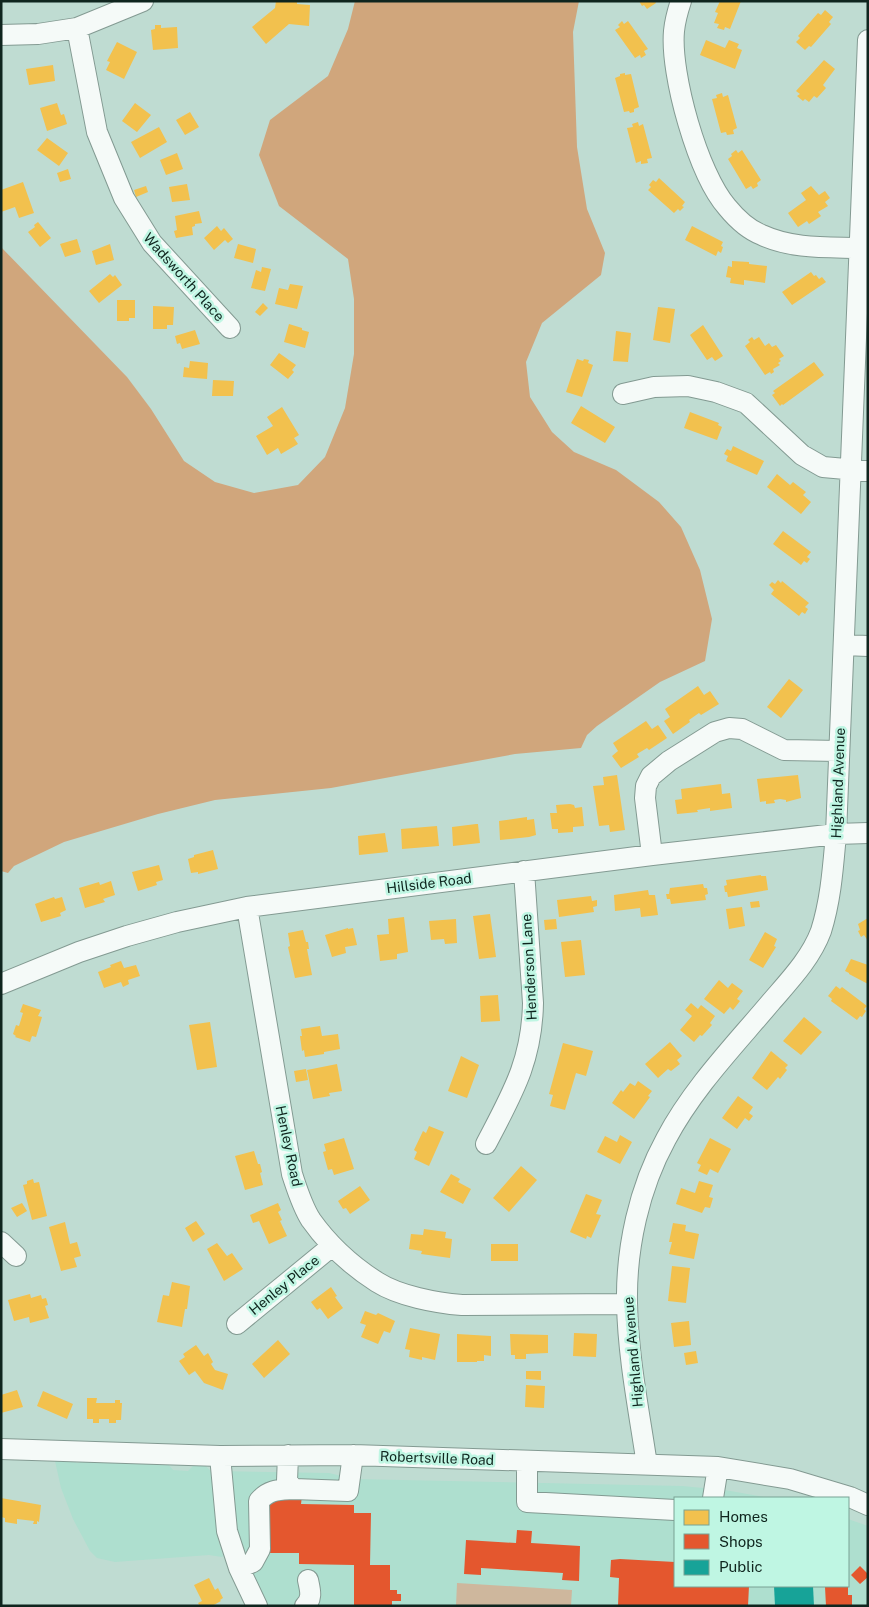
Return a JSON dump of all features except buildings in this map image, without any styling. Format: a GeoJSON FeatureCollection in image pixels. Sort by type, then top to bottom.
{"type":"FeatureCollection","features":[{"type":"Feature","properties":{"kind":"street"},"geometry":{"type":"LineString","coordinates":[[1,35],[38,34],[77,28],[143,1]]}},
{"type":"Feature","properties":{"kind":"street"},"geometry":{"type":"LineString","coordinates":[[681,1],[674,31],[674,58],[691,132],[709,177],[726,206],[748,227],[761,235],[782,242],[802,246],[860,248]]}},
{"type":"Feature","properties":{"kind":"street","name":"Wadsworth Place"},"geometry":{"type":"LineString","coordinates":[[77,28],[98,132],[124,198],[152,243],[230,328]]}},
{"type":"Feature","properties":{"kind":"street","name":"Highland Avenue"},"geometry":{"type":"LineString","coordinates":[[647,1465],[633,1369],[627,1304],[628,1265],[636,1219],[646,1184],[679,1116],[703,1083],[805,962],[820,931],[830,897],[836,834],[844,645],[859,470],[860,248],[868,40]]}},
{"type":"Feature","properties":{"kind":"street"},"geometry":{"type":"LineString","coordinates":[[623,394],[654,387],[688,386],[716,392],[746,403],[802,455],[823,467],[859,470]]}},
{"type":"Feature","properties":{"kind":"street"},"geometry":{"type":"LineString","coordinates":[[844,645],[868,646]]}},
{"type":"Feature","properties":{"kind":"street"},"geometry":{"type":"LineString","coordinates":[[652,856],[645,798],[646,786],[651,776],[669,761],[715,732],[729,728],[742,729],[784,750],[839,751]]}},
{"type":"Feature","properties":{"kind":"street","name":"Hillside Road"},"geometry":{"type":"LineString","coordinates":[[1,984],[79,952],[127,936],[177,922],[247,908],[524,871],[836,834],[868,833]]}},
{"type":"Feature","properties":{"kind":"street","name":"Henderson Lane"},"geometry":{"type":"LineString","coordinates":[[486,1144],[518,1084],[529,1045],[532,1003],[524,871]]}},
{"type":"Feature","properties":{"kind":"street","name":"Henley Road"},"geometry":{"type":"LineString","coordinates":[[247,908],[292,1174],[310,1219],[332,1246],[378,1283],[424,1300],[462,1305],[627,1304]]}},
{"type":"Feature","properties":{"kind":"street"},"geometry":{"type":"LineString","coordinates":[[1,1242],[16,1256]]}},
{"type":"Feature","properties":{"kind":"street","name":"Henley Place"},"geometry":{"type":"LineString","coordinates":[[237,1324],[332,1246]]}},
{"type":"Feature","properties":{"kind":"street","name":"Robertsville Road"},"geometry":{"type":"LineString","coordinates":[[1,1449],[220,1456],[353,1455],[718,1467],[790,1479],[850,1497],[868,1505]]}},
{"type":"Feature","properties":{"kind":"street"},"geometry":{"type":"LineString","coordinates":[[288,1455],[287,1481],[294,1489]]}},
{"type":"Feature","properties":{"kind":"street"},"geometry":{"type":"LineString","coordinates":[[239,1568],[253,1562],[260,1549],[259,1501],[265,1494],[273,1491],[294,1489],[348,1491],[353,1455]]}},
{"type":"Feature","properties":{"kind":"street"},"geometry":{"type":"LineString","coordinates":[[220,1456],[227,1531],[239,1568],[257,1606]]}},
{"type":"Feature","properties":{"kind":"street"},"geometry":{"type":"LineString","coordinates":[[527,1462],[527,1502],[674,1510]]}},
{"type":"Feature","properties":{"kind":"street"},"geometry":{"type":"LineString","coordinates":[[713,1497],[718,1467]]}},
{"type":"Feature","properties":{"kind":"street"},"geometry":{"type":"LineString","coordinates":[[305,1606],[311,1594],[308,1580]]}},
{"type":"Feature","properties":{"kind":"shaded area"},"geometry":{"type":"Polygon","coordinates":[[[355,1],[579,1],[573,32],[577,147],[587,209],[605,253],[601,275],[542,323],[526,362],[530,397],[552,432],[574,452],[616,470],[659,502],[681,527],[700,570],[712,619],[705,661],[660,682],[597,726],[587,735],[581,748],[515,754],[331,788],[215,800],[158,814],[64,842],[14,866],[8,873],[1,871],[1,247],[127,377],[151,409],[184,461],[215,482],[254,493],[298,485],[325,457],[345,408],[354,354],[354,299],[348,259],[279,206],[259,155],[270,120],[328,76],[348,29],[355,1]]]}},
{"type":"Feature","properties":{"kind":"shaded area"},"geometry":{"type":"Polygon","coordinates":[[[55,1461],[168,1464],[173,1470],[188,1471],[195,1464],[203,1464],[211,1471],[329,1473],[354,1479],[682,1486],[725,1490],[764,1497],[674,1497],[674,1587],[849,1587],[849,1519],[868,1526],[868,1606],[268,1606],[260,1594],[252,1573],[255,1568],[246,1551],[242,1549],[237,1534],[217,1535],[222,1557],[209,1555],[115,1562],[97,1558],[90,1551],[73,1519],[61,1488],[55,1461]]]}},
{"type":"Feature","properties":{"kind":"shaded area"},"geometry":{"type":"Polygon","coordinates":[[[457,1583],[572,1590],[571,1606],[456,1606],[457,1583]]]}}]}
